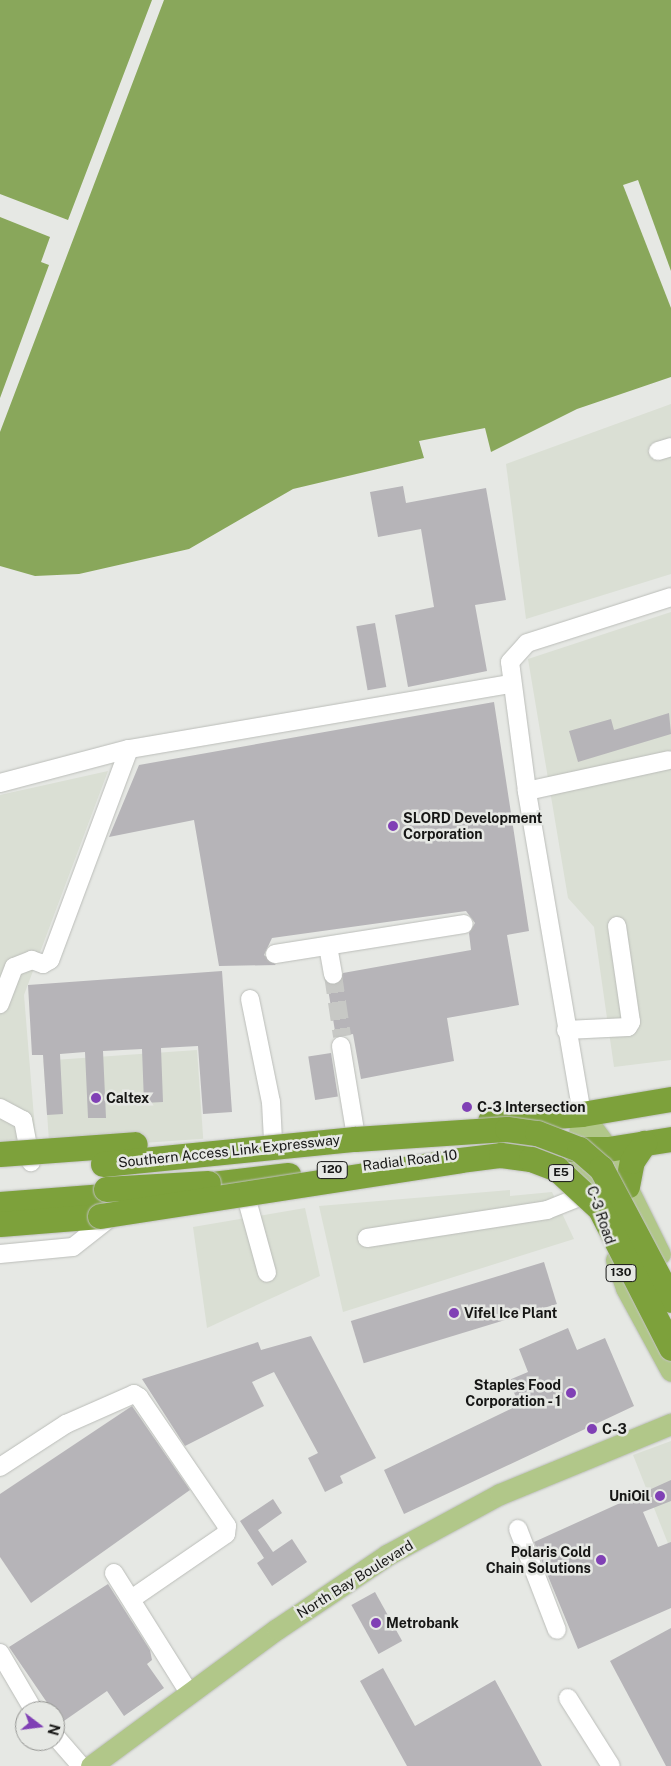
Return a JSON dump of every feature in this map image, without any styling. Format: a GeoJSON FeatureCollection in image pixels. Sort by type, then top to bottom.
{"type":"FeatureCollection","features":[{"type":"Feature","properties":{"kind":"highway"},"geometry":{"type":"LineString","coordinates":[[0,1165],[273,1137],[355,1135],[582,1114],[671,1099]]}},
{"type":"Feature","properties":{"kind":"highway","name":"E5"},"geometry":{"type":"LineString","coordinates":[[355,1135],[507,1129],[537,1133],[579,1148],[601,1168],[671,1300]]}},
{"type":"Feature","properties":{"kind":"highway"},"geometry":{"type":"LineString","coordinates":[[0,1154],[221,1138],[355,1135]]}},
{"type":"Feature","properties":{"kind":"highway","name":"Southern Access Link Expressway"},"geometry":{"type":"LineString","coordinates":[[103,1164],[355,1135]]}},
{"type":"Feature","properties":{"kind":"highway","name":"Radial Road 10"},"geometry":{"type":"LineString","coordinates":[[0,1204],[142,1193],[521,1149],[608,1149],[671,1139]]}},
{"type":"Feature","properties":{"kind":"highway"},"geometry":{"type":"LineString","coordinates":[[626,1186],[632,1161],[644,1143]]}},
{"type":"Feature","properties":{"kind":"highway"},"geometry":{"type":"LineString","coordinates":[[521,1149],[570,1170],[592,1190]]}},
{"type":"Feature","properties":{"kind":"highway"},"geometry":{"type":"LineString","coordinates":[[141,1152],[142,1193]]}},
{"type":"Feature","properties":{"kind":"highway","name":"E5"},"geometry":{"type":"LineString","coordinates":[[357,1174],[501,1155],[548,1164],[600,1209],[671,1348]]}},
{"type":"Feature","properties":{"kind":"highway"},"geometry":{"type":"LineString","coordinates":[[0,1224],[100,1216],[357,1174]]}},
{"type":"Feature","properties":{"kind":"highway","name":"Southern Access Link Expressway"},"geometry":{"type":"LineString","coordinates":[[106,1189],[357,1174]]}},
{"type":"Feature","properties":{"kind":"main road"},"geometry":{"type":"LineString","coordinates":[[582,1114],[608,1149],[671,1277]]}},
{"type":"Feature","properties":{"kind":"main road","name":"C-3 Road"},"geometry":{"type":"LineString","coordinates":[[582,1114],[577,1150],[626,1288],[671,1371]]}},
{"type":"Feature","properties":{"kind":"main road","name":"North Bay Boulevard"},"geometry":{"type":"LineString","coordinates":[[92,1766],[277,1628],[387,1555],[500,1494],[671,1424]]}},
{"type":"Feature","properties":{"kind":"street"},"geometry":{"type":"LineString","coordinates":[[582,1114],[566,1030],[527,791],[510,662],[527,643],[671,597]]}},
{"type":"Feature","properties":{"kind":"street"},"geometry":{"type":"LineString","coordinates":[[0,783],[129,749],[512,684]]}},
{"type":"Feature","properties":{"kind":"street"},"geometry":{"type":"LineString","coordinates":[[0,1004],[14,967],[32,960],[43,964],[50,960],[129,749]]}},
{"type":"Feature","properties":{"kind":"street"},"geometry":{"type":"LineString","coordinates":[[527,791],[669,760]]}},
{"type":"Feature","properties":{"kind":"street"},"geometry":{"type":"LineString","coordinates":[[275,954],[464,924]]}},
{"type":"Feature","properties":{"kind":"street"},"geometry":{"type":"LineString","coordinates":[[566,1030],[628,1026],[631,1022],[617,926]]}},
{"type":"Feature","properties":{"kind":"street"},"geometry":{"type":"LineString","coordinates":[[328,946],[333,975]]}},
{"type":"Feature","properties":{"kind":"street"},"geometry":{"type":"LineString","coordinates":[[250,999],[271,1102],[273,1137]]}},
{"type":"Feature","properties":{"kind":"street"},"geometry":{"type":"LineString","coordinates":[[341,1046],[355,1135]]}},
{"type":"Feature","properties":{"kind":"street"},"geometry":{"type":"LineString","coordinates":[[0,1108],[23,1120],[32,1162]]}},
{"type":"Feature","properties":{"kind":"street"},"geometry":{"type":"LineString","coordinates":[[241,1181],[267,1274]]}},
{"type":"Feature","properties":{"kind":"street"},"geometry":{"type":"LineString","coordinates":[[367,1238],[547,1210],[592,1190]]}},
{"type":"Feature","properties":{"kind":"street"},"geometry":{"type":"LineString","coordinates":[[0,1254],[72,1247],[142,1193]]}},
{"type":"Feature","properties":{"kind":"street"},"geometry":{"type":"LineString","coordinates":[[0,1467],[66,1424],[134,1394],[139,1398],[227,1526],[226,1534],[133,1598]]}},
{"type":"Feature","properties":{"kind":"street"},"geometry":{"type":"LineString","coordinates":[[518,1529],[557,1630]]}},
{"type":"Feature","properties":{"kind":"street"},"geometry":{"type":"LineString","coordinates":[[114,1573],[133,1598],[190,1694]]}},
{"type":"Feature","properties":{"kind":"street"},"geometry":{"type":"LineString","coordinates":[[0,1653],[28,1701]]}},
{"type":"Feature","properties":{"kind":"street"},"geometry":{"type":"LineString","coordinates":[[0,1679],[11,1690],[22,1692]]}},
{"type":"Feature","properties":{"kind":"street"},"geometry":{"type":"LineString","coordinates":[[568,1698],[611,1766]]}},
{"type":"Feature","properties":{"kind":"street"},"geometry":{"type":"LineString","coordinates":[[65,1748],[81,1766]]}},
{"type":"Feature","properties":{"kind":"shaded area"},"geometry":{"type":"Polygon","coordinates":[[[0,0],[671,0],[671,377],[577,409],[491,452],[485,428],[419,441],[424,458],[293,489],[189,549],[79,574],[35,576],[0,566],[0,0]]]}},
{"type":"Feature","properties":{"kind":"shaded area"},"geometry":{"type":"Polygon","coordinates":[[[671,404],[671,574],[526,619],[506,464],[671,404]]]}},
{"type":"Feature","properties":{"kind":"shaded area"},"geometry":{"type":"Polygon","coordinates":[[[671,612],[671,1060],[614,1067],[594,927],[568,898],[528,659],[671,612]]]}},
{"type":"Feature","properties":{"kind":"shaded area"},"geometry":{"type":"Polygon","coordinates":[[[108,771],[24,995],[36,1142],[0,1144],[0,795],[108,771]]]}},
{"type":"Feature","properties":{"kind":"shaded area"},"geometry":{"type":"Polygon","coordinates":[[[197,1050],[203,1139],[50,1150],[43,1061],[197,1050]]]}},
{"type":"Feature","properties":{"kind":"shaded area"},"geometry":{"type":"Polygon","coordinates":[[[510,1190],[510,1196],[552,1192],[574,1239],[343,1312],[319,1206],[510,1190]]]}},
{"type":"Feature","properties":{"kind":"shaded area"},"geometry":{"type":"Polygon","coordinates":[[[305,1208],[320,1276],[207,1328],[193,1227],[305,1208]]]}},
{"type":"Feature","properties":{"kind":"shaded area"},"geometry":{"type":"Polygon","coordinates":[[[671,1441],[671,1551],[633,1455],[671,1441]]]}},
{"type":"Feature","properties":{"kind":"pier"},"geometry":{"type":"Polygon","coordinates":[[[152,0],[164,0],[0,432],[0,398],[49,265],[41,262],[50,237],[0,217],[0,194],[68,220],[152,0]]]}},
{"type":"Feature","properties":{"kind":"pier"},"geometry":{"type":"Polygon","coordinates":[[[638,180],[671,271],[671,308],[623,185],[638,180]]]}},
{"type":"Feature","properties":{"kind":"building"},"geometry":{"type":"Polygon","coordinates":[[[403,486],[406,503],[486,488],[506,600],[475,605],[487,671],[408,687],[395,615],[434,607],[421,529],[378,537],[370,492],[403,486]]]}},
{"type":"Feature","properties":{"kind":"building"},"geometry":{"type":"Polygon","coordinates":[[[375,623],[386,687],[368,690],[356,626],[375,623]]]}},
{"type":"Feature","properties":{"kind":"building"},"geometry":{"type":"Polygon","coordinates":[[[494,702],[529,931],[507,935],[519,1005],[447,1018],[454,1061],[361,1079],[353,1034],[336,1037],[327,983],[339,983],[343,973],[471,950],[469,933],[475,923],[466,911],[272,938],[264,955],[276,965],[219,966],[194,820],[109,837],[139,765],[494,702]]]}},
{"type":"Feature","properties":{"kind":"building"},"geometry":{"type":"Polygon","coordinates":[[[669,713],[671,734],[578,762],[569,731],[611,719],[614,730],[669,713]]]}},
{"type":"Feature","properties":{"kind":"building"},"geometry":{"type":"Polygon","coordinates":[[[222,971],[232,1112],[203,1114],[198,1046],[161,1048],[163,1102],[144,1103],[142,1049],[103,1051],[106,1118],[88,1118],[85,1052],[60,1054],[63,1114],[47,1115],[43,1055],[32,1055],[28,985],[222,971]]]}},
{"type":"Feature","properties":{"kind":"building"},"geometry":{"type":"Polygon","coordinates":[[[331,1053],[338,1096],[315,1100],[308,1057],[331,1053]]]}},
{"type":"Feature","properties":{"kind":"building","name":"Vifel Ice Plant"},"geometry":{"type":"Polygon","coordinates":[[[544,1262],[557,1304],[364,1363],[351,1321],[544,1262]]]}},
{"type":"Feature","properties":{"kind":"building"},"geometry":{"type":"Polygon","coordinates":[[[568,1328],[577,1350],[605,1338],[634,1406],[404,1514],[384,1470],[519,1405],[509,1380],[528,1372],[519,1349],[568,1328]]]}},
{"type":"Feature","properties":{"kind":"building"},"geometry":{"type":"Polygon","coordinates":[[[311,1336],[376,1458],[340,1476],[343,1483],[325,1492],[308,1458],[318,1453],[274,1372],[252,1382],[264,1406],[185,1446],[142,1379],[258,1342],[261,1350],[311,1336]]]}},
{"type":"Feature","properties":{"kind":"building"},"geometry":{"type":"Polygon","coordinates":[[[132,1406],[190,1490],[31,1603],[0,1557],[0,1494],[132,1406]]]}},
{"type":"Feature","properties":{"kind":"building","name":"Polaris Cold Chain Solutions"},"geometry":{"type":"Polygon","coordinates":[[[671,1480],[671,1501],[643,1512],[658,1547],[671,1542],[671,1608],[578,1649],[534,1542],[671,1480]]]}},
{"type":"Feature","properties":{"kind":"building"},"geometry":{"type":"Polygon","coordinates":[[[273,1499],[282,1513],[258,1530],[273,1552],[292,1539],[307,1562],[272,1586],[257,1563],[264,1558],[240,1521],[273,1499]]]}},
{"type":"Feature","properties":{"kind":"building"},"geometry":{"type":"Polygon","coordinates":[[[108,1584],[150,1650],[152,1660],[147,1664],[164,1688],[124,1716],[107,1691],[65,1720],[65,1701],[46,1701],[9,1647],[108,1584]]]}},
{"type":"Feature","properties":{"kind":"building","name":"Metrobank"},"geometry":{"type":"Polygon","coordinates":[[[375,1592],[402,1641],[379,1654],[351,1605],[375,1592]]]}},
{"type":"Feature","properties":{"kind":"building"},"geometry":{"type":"Polygon","coordinates":[[[671,1628],[671,1766],[666,1766],[610,1661],[671,1628]]]}},
{"type":"Feature","properties":{"kind":"building"},"geometry":{"type":"Polygon","coordinates":[[[383,1668],[415,1726],[495,1680],[542,1766],[407,1766],[360,1681],[383,1668]]]}},
{"type":"Feature","properties":{"kind":"tunnel"},"geometry":{"type":"LineString","coordinates":[[333,975],[342,1036]]}},
{"type":"Feature","properties":{"kind":"place","name":"SLORD Development Corporation"},"geometry":{"type":"Point","coordinates":[393,826]}},
{"type":"Feature","properties":{"kind":"place","name":"Caltex"},"geometry":{"type":"Point","coordinates":[96,1098]}},
{"type":"Feature","properties":{"kind":"place","name":"C-3 Intersection"},"geometry":{"type":"Point","coordinates":[467,1107]}},
{"type":"Feature","properties":{"kind":"place","name":"Vifel Ice Plant"},"geometry":{"type":"Point","coordinates":[454,1313]}},
{"type":"Feature","properties":{"kind":"place","name":"Staples Food Corporation - 1"},"geometry":{"type":"Point","coordinates":[571,1393]}},
{"type":"Feature","properties":{"kind":"place","name":"C-3"},"geometry":{"type":"Point","coordinates":[592,1429]}},
{"type":"Feature","properties":{"kind":"place","name":"UniOil"},"geometry":{"type":"Point","coordinates":[660,1496]}},
{"type":"Feature","properties":{"kind":"place","name":"Polaris Cold Chain Solutions"},"geometry":{"type":"Point","coordinates":[601,1560]}},
{"type":"Feature","properties":{"kind":"place","name":"Metrobank"},"geometry":{"type":"Point","coordinates":[376,1623]}}]}
